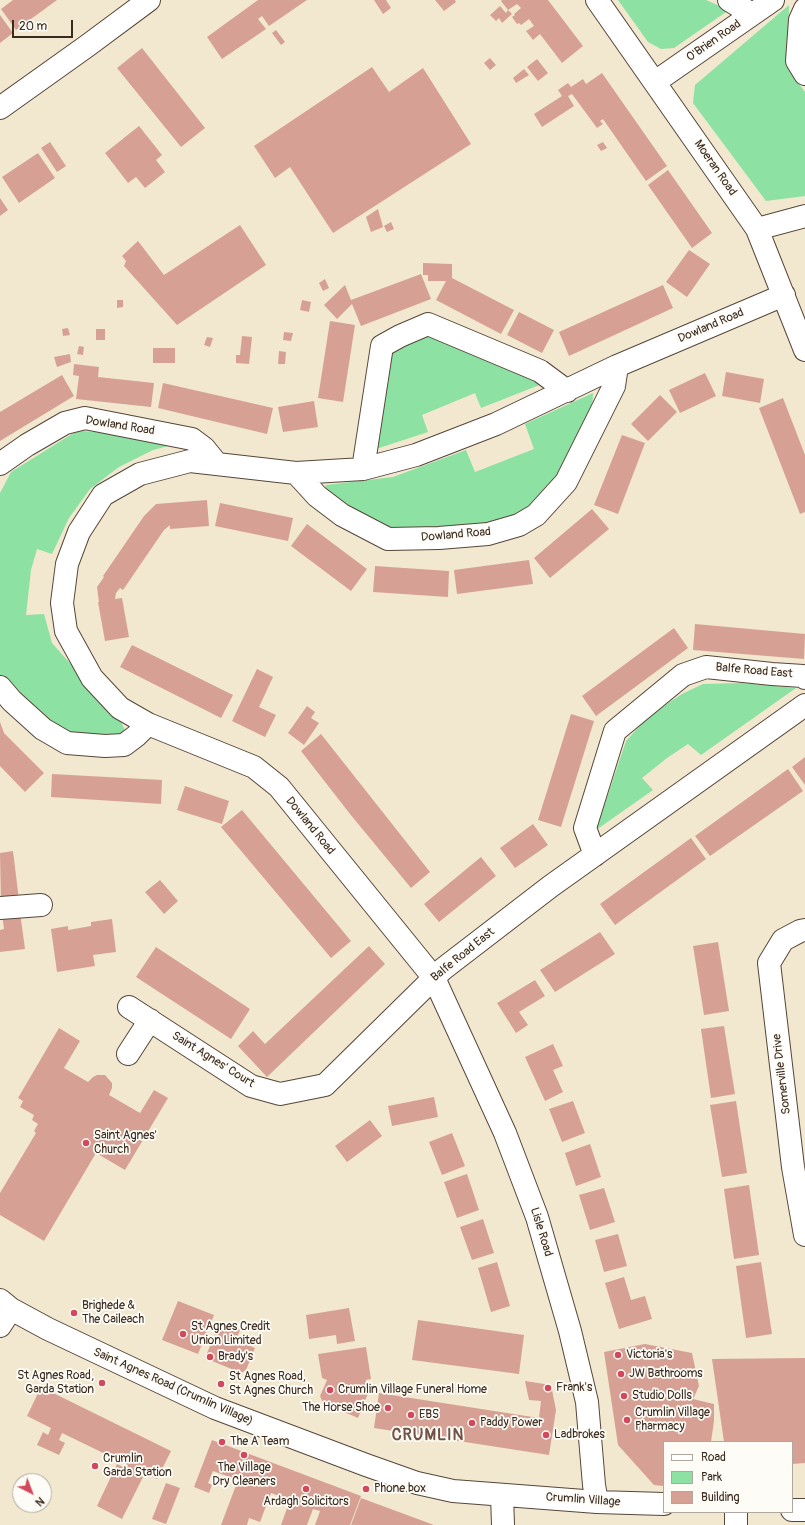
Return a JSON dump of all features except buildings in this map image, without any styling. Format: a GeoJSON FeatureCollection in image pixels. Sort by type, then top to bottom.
{"type":"FeatureCollection","features":[{"type":"Feature","properties":{"kind":"street"},"geometry":{"type":"LineString","coordinates":[[0,108],[81,51],[149,0]]}},
{"type":"Feature","properties":{"kind":"street","name":"Moeran Road"},"geometry":{"type":"LineString","coordinates":[[597,0],[757,229],[805,350]]}},
{"type":"Feature","properties":{"kind":"street"},"geometry":{"type":"LineString","coordinates":[[729,0],[752,14]]}},
{"type":"Feature","properties":{"kind":"street","name":"O'Brien Road"},"geometry":{"type":"LineString","coordinates":[[655,82],[772,0]]}},
{"type":"Feature","properties":{"kind":"street"},"geometry":{"type":"LineString","coordinates":[[805,9],[800,20],[797,62],[805,74]]}},
{"type":"Feature","properties":{"kind":"street"},"geometry":{"type":"LineString","coordinates":[[757,229],[805,216]]}},
{"type":"Feature","properties":{"kind":"street","name":"Dowland Road"},"geometry":{"type":"LineString","coordinates":[[434,978],[278,787],[254,767],[148,724],[120,708],[92,678],[66,632],[62,603],[68,564],[79,532],[103,495],[140,474],[190,461],[296,473],[363,469],[416,455],[496,424],[617,366],[784,295]]}},
{"type":"Feature","properties":{"kind":"street"},"geometry":{"type":"LineString","coordinates":[[363,469],[382,346],[400,336],[428,324],[540,371],[567,391]]}},
{"type":"Feature","properties":{"kind":"street","name":"Dowland Road"},"geometry":{"type":"LineString","coordinates":[[296,473],[317,496],[342,515],[388,539],[439,538],[488,534],[518,525],[536,514],[566,482],[614,386],[617,366]]}},
{"type":"Feature","properties":{"kind":"street","name":"Dowland Road"},"geometry":{"type":"LineString","coordinates":[[0,464],[26,445],[65,423],[85,418],[192,439],[204,448],[217,464]]}},
{"type":"Feature","properties":{"kind":"street","name":"Balfe Road East"},"geometry":{"type":"LineString","coordinates":[[595,855],[585,828],[615,731],[683,675],[706,667],[802,676],[805,678]]}},
{"type":"Feature","properties":{"kind":"street"},"geometry":{"type":"LineString","coordinates":[[0,687],[12,701],[43,729],[67,743],[105,746],[124,745],[148,724]]}},
{"type":"Feature","properties":{"kind":"street","name":"Balfe Road East"},"geometry":{"type":"LineString","coordinates":[[325,1085],[443,969],[539,895],[805,705]]}},
{"type":"Feature","properties":{"kind":"street"},"geometry":{"type":"LineString","coordinates":[[0,908],[41,905]]}},
{"type":"Feature","properties":{"kind":"street","name":"Somerville Drive"},"geometry":{"type":"LineString","coordinates":[[805,930],[800,930],[783,940],[769,962],[793,1167],[805,1235]]}},
{"type":"Feature","properties":{"kind":"street","name":"Lisle Road"},"geometry":{"type":"LineString","coordinates":[[434,978],[505,1133],[537,1216],[568,1325],[587,1402],[594,1485],[597,1502]]}},
{"type":"Feature","properties":{"kind":"street","name":"Saint Agnes' Court"},"geometry":{"type":"LineString","coordinates":[[129,1007],[251,1086],[280,1094],[325,1085]]}},
{"type":"Feature","properties":{"kind":"street"},"geometry":{"type":"LineString","coordinates":[[128,1054],[150,1020]]}},
{"type":"Feature","properties":{"kind":"street","name":"Saint Agnes Road (Crumlin Village)"},"geometry":{"type":"LineString","coordinates":[[4,1312],[48,1329],[215,1408],[258,1425],[417,1483],[453,1491],[502,1495]]}},
{"type":"Feature","properties":{"kind":"street"},"geometry":{"type":"LineString","coordinates":[[502,1495],[503,1525]]}},
{"type":"Feature","properties":{"kind":"street","name":"Crumlin Village"},"geometry":{"type":"LineString","coordinates":[[502,1495],[597,1502],[663,1504]]}},
{"type":"Feature","properties":{"kind":"street"},"geometry":{"type":"LineString","coordinates":[[793,1510],[805,1510]]}},
{"type":"Feature","properties":{"kind":"street"},"geometry":{"type":"LineString","coordinates":[[736,1513],[736,1525]]}},
{"type":"Feature","properties":{"kind":"green space"},"geometry":{"type":"Polygon","coordinates":[[[618,0],[706,0],[729,10],[674,48],[661,49],[648,42],[618,0]]]}},
{"type":"Feature","properties":{"kind":"green space"},"geometry":{"type":"Polygon","coordinates":[[[789,5],[788,69],[805,92],[805,196],[766,201],[693,103],[695,85],[789,5]]]}},
{"type":"Feature","properties":{"kind":"green space"},"geometry":{"type":"Polygon","coordinates":[[[411,333],[443,337],[542,384],[481,408],[475,393],[422,415],[428,432],[370,451],[386,355],[411,333]]]}},
{"type":"Feature","properties":{"kind":"green space"},"geometry":{"type":"Polygon","coordinates":[[[593,393],[592,413],[566,475],[527,514],[456,531],[406,531],[367,521],[323,493],[326,485],[393,477],[466,450],[475,472],[534,449],[525,424],[593,393]]]}},
{"type":"Feature","properties":{"kind":"green space"},"geometry":{"type":"Polygon","coordinates":[[[81,431],[138,434],[176,444],[153,450],[119,467],[90,489],[69,518],[52,554],[37,549],[31,570],[26,615],[44,614],[52,643],[120,720],[127,734],[108,739],[58,733],[0,677],[0,493],[11,472],[72,434],[81,431]]]}},
{"type":"Feature","properties":{"kind":"green space"},"geometry":{"type":"Polygon","coordinates":[[[741,683],[796,688],[701,755],[688,744],[667,758],[642,778],[653,790],[596,830],[626,741],[644,721],[682,694],[703,684],[741,683]]]}},
{"type":"Feature","properties":{"kind":"place","name":"Saint Agnes' Church"},"geometry":{"type":"Point","coordinates":[86,1143]}},
{"type":"Feature","properties":{"kind":"place","name":"Brighede & The Caileach"},"geometry":{"type":"Point","coordinates":[74,1313]}},
{"type":"Feature","properties":{"kind":"place","name":"St Agnes Credit Union Limited"},"geometry":{"type":"Point","coordinates":[183,1334]}},
{"type":"Feature","properties":{"kind":"place","name":"Victoria's"},"geometry":{"type":"Point","coordinates":[618,1355]}},
{"type":"Feature","properties":{"kind":"place","name":"Brady's"},"geometry":{"type":"Point","coordinates":[210,1357]}},
{"type":"Feature","properties":{"kind":"place","name":"JW Bathrooms"},"geometry":{"type":"Point","coordinates":[621,1374]}},
{"type":"Feature","properties":{"kind":"place","name":"St Agnes Road, Garda Station"},"geometry":{"type":"Point","coordinates":[102,1383]}},
{"type":"Feature","properties":{"kind":"place","name":"St Agnes Road, St Agnes Church"},"geometry":{"type":"Point","coordinates":[221,1384]}},
{"type":"Feature","properties":{"kind":"place","name":"Frank's"},"geometry":{"type":"Point","coordinates":[548,1388]}},
{"type":"Feature","properties":{"kind":"place","name":"Crumlin Village Funeral Home"},"geometry":{"type":"Point","coordinates":[330,1390]}},
{"type":"Feature","properties":{"kind":"place","name":"Studio Dolls"},"geometry":{"type":"Point","coordinates":[624,1396]}},
{"type":"Feature","properties":{"kind":"place","name":"The Horse Shoe"},"geometry":{"type":"Point","coordinates":[388,1408]}},
{"type":"Feature","properties":{"kind":"place","name":"EBS"},"geometry":{"type":"Point","coordinates":[411,1415]}},
{"type":"Feature","properties":{"kind":"place","name":"Crumlin Village Pharmacy"},"geometry":{"type":"Point","coordinates":[627,1420]}},
{"type":"Feature","properties":{"kind":"place","name":"Paddy Power"},"geometry":{"type":"Point","coordinates":[472,1423]}},
{"type":"Feature","properties":{"kind":"place","name":"Ladbrokes"},"geometry":{"type":"Point","coordinates":[546,1435]}},
{"type":"Feature","properties":{"kind":"place","name":"The A Team"},"geometry":{"type":"Point","coordinates":[222,1442]}},
{"type":"Feature","properties":{"kind":"place","name":"The Village Dry Cleaners"},"geometry":{"type":"Point","coordinates":[244,1455]}},
{"type":"Feature","properties":{"kind":"place","name":"Crumlin Garda Station"},"geometry":{"type":"Point","coordinates":[95,1466]}},
{"type":"Feature","properties":{"kind":"place","name":"Ardagh Solicitors"},"geometry":{"type":"Point","coordinates":[306,1489]}},
{"type":"Feature","properties":{"kind":"place","name":"Phone box"},"geometry":{"type":"Point","coordinates":[366,1489]}},
{"type":"Feature","properties":{"kind":"district","name":"CRUMLIN"},"geometry":{"type":"Point","coordinates":[428,1436]}}]}
